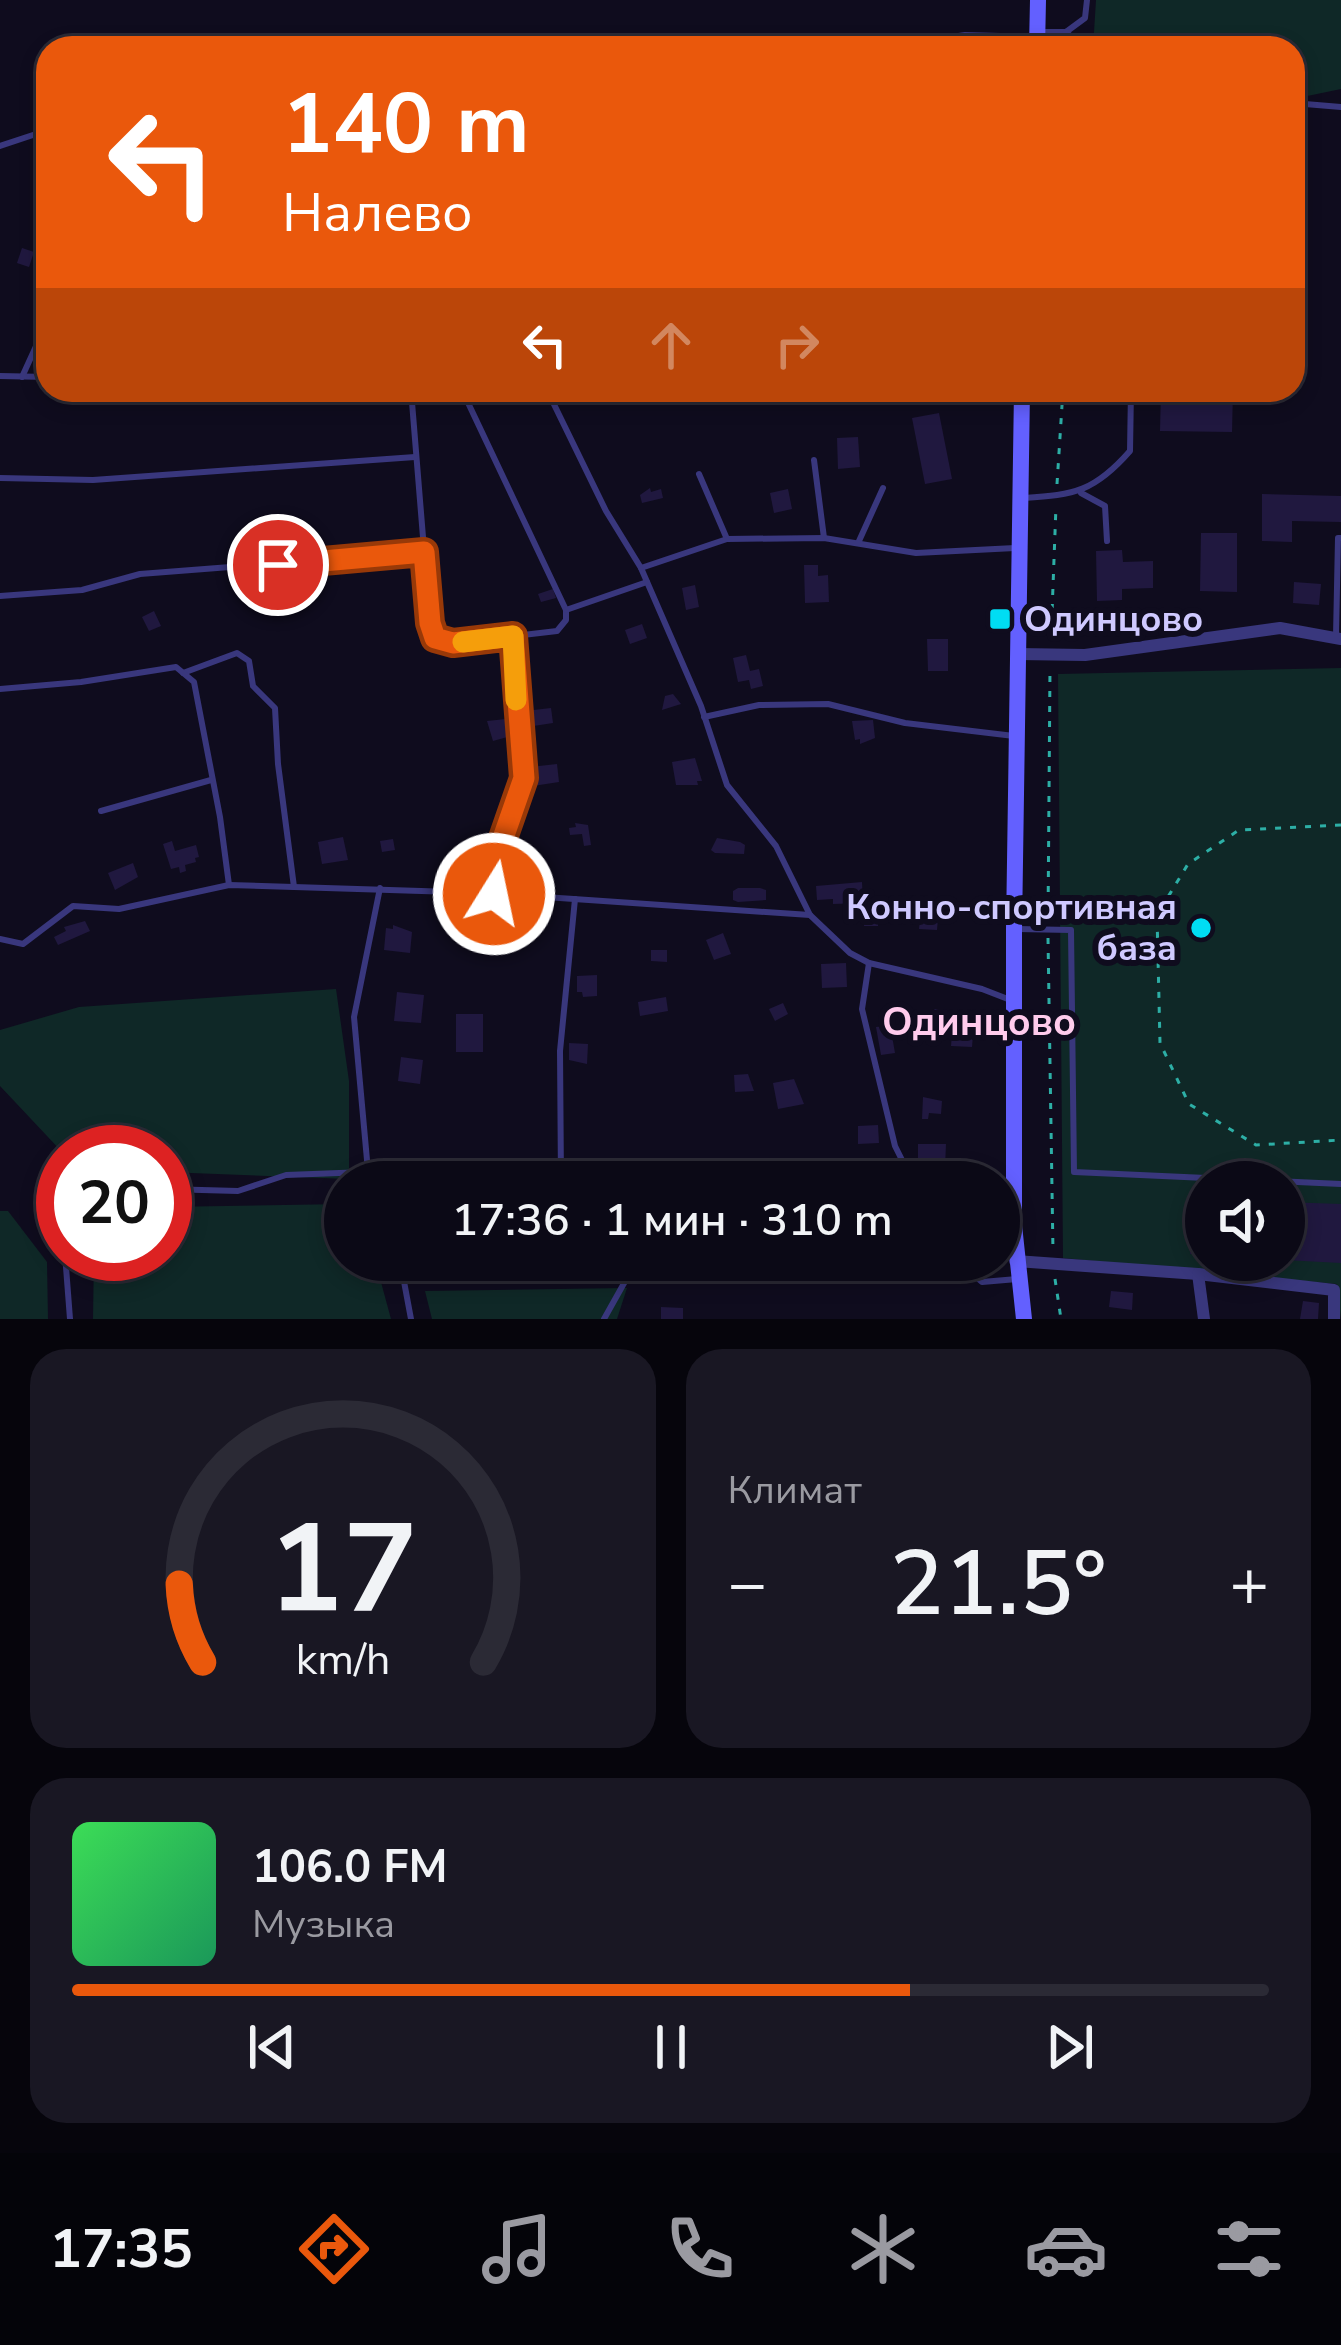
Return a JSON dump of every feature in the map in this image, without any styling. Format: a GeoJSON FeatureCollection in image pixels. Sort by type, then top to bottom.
{"type":"FeatureCollection","features":[{"type":"Feature","properties":{"kind":"main road"},"geometry":{"type":"LineString","coordinates":[[1037,36],[1038,0]]}},
{"type":"Feature","properties":{"kind":"main road"},"geometry":{"type":"LineString","coordinates":[[1016,1161],[1014,929],[1022,402]]}},
{"type":"Feature","properties":{"kind":"main road"},"geometry":{"type":"LineString","coordinates":[[1019,1281],[1024,1319]]}},
{"type":"Feature","properties":{"kind":"street"},"geometry":{"type":"LineString","coordinates":[[1018,654],[1084,655],[1280,628],[1339,639]]}},
{"type":"Feature","properties":{"kind":"street"},"geometry":{"type":"LineString","coordinates":[[1020,1269],[1053,1263],[1185,1273]]}},
{"type":"Feature","properties":{"kind":"street"},"geometry":{"type":"LineString","coordinates":[[1199,1281],[1204,1319]]}},
{"type":"Feature","properties":{"kind":"street"},"geometry":{"type":"LineString","coordinates":[[1259,1281],[1337,1290],[1334,1319]]}},
{"type":"Feature","properties":{"kind":"lane"},"geometry":{"type":"LineString","coordinates":[[1049,36],[1066,32],[1085,17],[1087,0]]}},
{"type":"Feature","properties":{"kind":"lane"},"geometry":{"type":"LineString","coordinates":[[1066,32],[1070,36]]}},
{"type":"Feature","properties":{"kind":"lane"},"geometry":{"type":"LineString","coordinates":[[1305,105],[1341,107]]}},
{"type":"Feature","properties":{"kind":"lane"},"geometry":{"type":"LineString","coordinates":[[0,146],[36,134]]}},
{"type":"Feature","properties":{"kind":"lane"},"geometry":{"type":"LineString","coordinates":[[22,377],[36,346]]}},
{"type":"Feature","properties":{"kind":"lane"},"geometry":{"type":"LineString","coordinates":[[0,376],[36,376]]}},
{"type":"Feature","properties":{"kind":"lane"},"geometry":{"type":"LineString","coordinates":[[412,402],[435,638],[453,643],[557,631],[566,620],[566,610],[469,402]]}},
{"type":"Feature","properties":{"kind":"lane"},"geometry":{"type":"LineString","coordinates":[[553,402],[606,511],[641,568],[704,717],[727,785],[776,846],[810,916],[850,953],[869,963],[982,988],[1015,1001]]}},
{"type":"Feature","properties":{"kind":"lane"},"geometry":{"type":"LineString","coordinates":[[1020,498],[1081,493],[1112,471],[1130,451],[1131,402]]}},
{"type":"Feature","properties":{"kind":"lane"},"geometry":{"type":"LineString","coordinates":[[0,478],[93,480],[416,457]]}},
{"type":"Feature","properties":{"kind":"lane"},"geometry":{"type":"LineString","coordinates":[[814,460],[824,538]]}},
{"type":"Feature","properties":{"kind":"lane"},"geometry":{"type":"LineString","coordinates":[[698,474],[728,539]]}},
{"type":"Feature","properties":{"kind":"lane"},"geometry":{"type":"LineString","coordinates":[[859,541],[884,488]]}},
{"type":"Feature","properties":{"kind":"lane"},"geometry":{"type":"LineString","coordinates":[[1081,493],[1105,506],[1107,541]]}},
{"type":"Feature","properties":{"kind":"lane"},"geometry":{"type":"LineString","coordinates":[[641,568],[728,539],[824,538],[916,553],[1020,548]]}},
{"type":"Feature","properties":{"kind":"lane"},"geometry":{"type":"LineString","coordinates":[[1339,639],[1341,538]]}},
{"type":"Feature","properties":{"kind":"lane"},"geometry":{"type":"LineString","coordinates":[[0,596],[82,590],[140,574],[424,552]]}},
{"type":"Feature","properties":{"kind":"lane"},"geometry":{"type":"LineString","coordinates":[[566,610],[647,582]]}},
{"type":"Feature","properties":{"kind":"lane"},"geometry":{"type":"LineString","coordinates":[[494,894],[494,864],[524,778],[513,636]]}},
{"type":"Feature","properties":{"kind":"lane"},"geometry":{"type":"LineString","coordinates":[[182,673],[237,653],[249,661],[253,686],[275,708],[294,886]]}},
{"type":"Feature","properties":{"kind":"lane"},"geometry":{"type":"LineString","coordinates":[[0,689],[176,667],[194,682],[229,885]]}},
{"type":"Feature","properties":{"kind":"lane"},"geometry":{"type":"LineString","coordinates":[[704,717],[759,705],[828,704],[905,722],[1017,737]]}},
{"type":"Feature","properties":{"kind":"lane"},"geometry":{"type":"LineString","coordinates":[[101,811],[211,780]]}},
{"type":"Feature","properties":{"kind":"lane"},"geometry":{"type":"LineString","coordinates":[[0,939],[23,944],[73,906],[119,909],[229,885],[494,894],[810,916]]}},
{"type":"Feature","properties":{"kind":"lane"},"geometry":{"type":"LineString","coordinates":[[365,1161],[353,1017],[380,888]]}},
{"type":"Feature","properties":{"kind":"lane"},"geometry":{"type":"LineString","coordinates":[[561,1161],[560,1052],[575,899]]}},
{"type":"Feature","properties":{"kind":"lane"},"geometry":{"type":"LineString","coordinates":[[1014,929],[1071,930],[1074,1172],[1341,1184]]}},
{"type":"Feature","properties":{"kind":"lane"},"geometry":{"type":"LineString","coordinates":[[869,963],[862,1009],[902,1161]]}},
{"type":"Feature","properties":{"kind":"lane"},"geometry":{"type":"LineString","coordinates":[[192,1190],[238,1191],[286,1175],[324,1174]]}},
{"type":"Feature","properties":{"kind":"lane"},"geometry":{"type":"LineString","coordinates":[[67,1281],[70,1319]]}},
{"type":"Feature","properties":{"kind":"lane"},"geometry":{"type":"LineString","coordinates":[[404,1281],[411,1319]]}},
{"type":"Feature","properties":{"kind":"lane"},"geometry":{"type":"LineString","coordinates":[[604,1319],[625,1281]]}},
{"type":"Feature","properties":{"kind":"path"},"geometry":{"type":"LineString","coordinates":[[1061,1319],[1053,1263],[1048,929],[1050,655],[1062,402]]}},
{"type":"Feature","properties":{"kind":"path"},"geometry":{"type":"LineString","coordinates":[[1341,825],[1239,830],[1189,864],[1157,915],[1160,1043],[1189,1104],[1256,1145],[1341,1140]]}},
{"type":"Feature","properties":{"kind":"green space"},"geometry":{"type":"Polygon","coordinates":[[[1096,0],[1341,0],[1341,89],[1305,96],[1305,36],[1094,36],[1096,0]]]}},
{"type":"Feature","properties":{"kind":"green space","name":"Конно-спортивная база"},"geometry":{"type":"Polygon","coordinates":[[[1341,668],[1341,1319],[1337,1284],[1305,1281],[1305,1161],[1185,1161],[1185,1270],[1063,1258],[1058,674],[1341,668]]]}},
{"type":"Feature","properties":{"kind":"green space"},"geometry":{"type":"Polygon","coordinates":[[[336,989],[349,1081],[349,1161],[324,1161],[324,1178],[192,1173],[192,1125],[37,1125],[0,1086],[0,1030],[79,1007],[336,989]]]}},
{"type":"Feature","properties":{"kind":"green space"},"geometry":{"type":"Polygon","coordinates":[[[324,1204],[324,1281],[381,1281],[391,1319],[93,1319],[94,1281],[192,1281],[192,1207],[324,1204]]]}},
{"type":"Feature","properties":{"kind":"green space"},"geometry":{"type":"Polygon","coordinates":[[[0,1211],[8,1211],[36,1248],[36,1281],[47,1281],[48,1319],[0,1319],[0,1211]]]}},
{"type":"Feature","properties":{"kind":"green space"},"geometry":{"type":"Polygon","coordinates":[[[627,1288],[617,1319],[432,1319],[425,1291],[627,1288]]]}},
{"type":"Feature","properties":{"kind":"building"},"geometry":{"type":"Polygon","coordinates":[[[22,248],[34,252],[29,267],[17,263],[22,248]]]}},
{"type":"Feature","properties":{"kind":"building"},"geometry":{"type":"Polygon","coordinates":[[[1161,402],[1233,402],[1232,432],[1160,431],[1161,402]]]}},
{"type":"Feature","properties":{"kind":"building"},"geometry":{"type":"Polygon","coordinates":[[[939,413],[952,479],[925,484],[912,418],[939,413]]]}},
{"type":"Feature","properties":{"kind":"building"},"geometry":{"type":"Polygon","coordinates":[[[858,437],[860,467],[838,469],[837,438],[858,437]]]}},
{"type":"Feature","properties":{"kind":"building"},"geometry":{"type":"Polygon","coordinates":[[[650,488],[651,492],[661,489],[663,498],[642,503],[640,495],[650,488]]]}},
{"type":"Feature","properties":{"kind":"building"},"geometry":{"type":"Polygon","coordinates":[[[788,489],[792,509],[774,513],[770,493],[788,489]]]}},
{"type":"Feature","properties":{"kind":"building"},"geometry":{"type":"Polygon","coordinates":[[[1262,494],[1341,496],[1341,522],[1292,521],[1292,542],[1262,541],[1262,494]]]}},
{"type":"Feature","properties":{"kind":"building"},"geometry":{"type":"Polygon","coordinates":[[[1201,533],[1237,533],[1237,592],[1200,591],[1201,533]]]}},
{"type":"Feature","properties":{"kind":"building"},"geometry":{"type":"Polygon","coordinates":[[[1122,550],[1123,562],[1153,561],[1153,588],[1122,589],[1122,600],[1097,601],[1096,551],[1122,550]]]}},
{"type":"Feature","properties":{"kind":"building"},"geometry":{"type":"Polygon","coordinates":[[[804,565],[818,565],[818,576],[828,575],[829,602],[805,603],[804,565]]]}},
{"type":"Feature","properties":{"kind":"building"},"geometry":{"type":"Polygon","coordinates":[[[1294,582],[1321,584],[1319,605],[1293,603],[1294,582]]]}},
{"type":"Feature","properties":{"kind":"building"},"geometry":{"type":"Polygon","coordinates":[[[695,585],[699,607],[686,610],[682,588],[695,585]]]}},
{"type":"Feature","properties":{"kind":"building"},"geometry":{"type":"Polygon","coordinates":[[[553,589],[556,598],[541,602],[538,594],[553,589]]]}},
{"type":"Feature","properties":{"kind":"building"},"geometry":{"type":"Polygon","coordinates":[[[154,611],[161,626],[149,631],[142,617],[154,611]]]}},
{"type":"Feature","properties":{"kind":"building"},"geometry":{"type":"Polygon","coordinates":[[[642,624],[647,638],[630,644],[625,630],[642,624]]]}},
{"type":"Feature","properties":{"kind":"building"},"geometry":{"type":"Polygon","coordinates":[[[927,639],[948,639],[948,671],[928,671],[927,639]]]}},
{"type":"Feature","properties":{"kind":"building"},"geometry":{"type":"Polygon","coordinates":[[[746,655],[750,671],[759,669],[763,686],[751,689],[749,680],[738,682],[733,658],[746,655]]]}},
{"type":"Feature","properties":{"kind":"building"},"geometry":{"type":"Polygon","coordinates":[[[673,694],[681,704],[662,710],[665,696],[673,694]]]}},
{"type":"Feature","properties":{"kind":"building"},"geometry":{"type":"Polygon","coordinates":[[[551,708],[553,723],[527,727],[525,711],[551,708]]]}},
{"type":"Feature","properties":{"kind":"building"},"geometry":{"type":"Polygon","coordinates":[[[506,719],[511,736],[493,741],[487,721],[506,719]]]}},
{"type":"Feature","properties":{"kind":"building"},"geometry":{"type":"Polygon","coordinates":[[[873,720],[875,738],[860,744],[852,721],[873,720]]]}},
{"type":"Feature","properties":{"kind":"building"},"geometry":{"type":"Polygon","coordinates":[[[695,758],[702,781],[676,785],[672,762],[695,758]]]}},
{"type":"Feature","properties":{"kind":"building"},"geometry":{"type":"Polygon","coordinates":[[[557,764],[559,782],[533,786],[530,767],[557,764]]]}},
{"type":"Feature","properties":{"kind":"building"},"geometry":{"type":"Polygon","coordinates":[[[575,823],[588,825],[591,845],[584,846],[582,834],[570,835],[569,828],[576,827],[575,823]]]}},
{"type":"Feature","properties":{"kind":"building"},"geometry":{"type":"Polygon","coordinates":[[[343,837],[348,860],[322,864],[318,842],[343,837]]]}},
{"type":"Feature","properties":{"kind":"building"},"geometry":{"type":"Polygon","coordinates":[[[717,838],[740,842],[745,845],[744,854],[715,853],[711,850],[717,838]]]}},
{"type":"Feature","properties":{"kind":"building"},"geometry":{"type":"Polygon","coordinates":[[[393,839],[395,850],[382,852],[380,841],[393,839]]]}},
{"type":"Feature","properties":{"kind":"building"},"geometry":{"type":"Polygon","coordinates":[[[172,841],[175,851],[196,845],[199,857],[185,865],[186,871],[171,869],[163,844],[172,841]]]}},
{"type":"Feature","properties":{"kind":"building"},"geometry":{"type":"Polygon","coordinates":[[[133,863],[138,877],[115,890],[108,873],[133,863]]]}},
{"type":"Feature","properties":{"kind":"building"},"geometry":{"type":"Polygon","coordinates":[[[862,882],[863,903],[817,900],[816,886],[862,882]]]}},
{"type":"Feature","properties":{"kind":"building"},"geometry":{"type":"Polygon","coordinates":[[[738,888],[766,890],[766,900],[733,900],[738,888]]]}},
{"type":"Feature","properties":{"kind":"building"},"geometry":{"type":"Polygon","coordinates":[[[922,902],[940,904],[944,918],[938,918],[937,930],[919,929],[922,902]]]}},
{"type":"Feature","properties":{"kind":"building"},"geometry":{"type":"Polygon","coordinates":[[[865,907],[879,908],[878,926],[864,926],[865,907]]]}},
{"type":"Feature","properties":{"kind":"building"},"geometry":{"type":"Polygon","coordinates":[[[85,921],[90,931],[58,945],[54,937],[66,931],[64,927],[85,921]]]}},
{"type":"Feature","properties":{"kind":"building"},"geometry":{"type":"Polygon","coordinates":[[[393,925],[412,932],[410,953],[384,950],[386,928],[393,929],[393,925]]]}},
{"type":"Feature","properties":{"kind":"building"},"geometry":{"type":"Polygon","coordinates":[[[723,933],[731,954],[714,960],[706,940],[723,933]]]}},
{"type":"Feature","properties":{"kind":"building"},"geometry":{"type":"Polygon","coordinates":[[[651,950],[667,950],[667,962],[651,961],[651,950]]]}},
{"type":"Feature","properties":{"kind":"building"},"geometry":{"type":"Polygon","coordinates":[[[846,963],[847,987],[822,988],[821,964],[846,963]]]}},
{"type":"Feature","properties":{"kind":"building"},"geometry":{"type":"Polygon","coordinates":[[[597,975],[597,996],[583,997],[577,992],[577,976],[597,975]]]}},
{"type":"Feature","properties":{"kind":"building"},"geometry":{"type":"Polygon","coordinates":[[[397,992],[424,995],[421,1023],[394,1021],[397,992]]]}},
{"type":"Feature","properties":{"kind":"building"},"geometry":{"type":"Polygon","coordinates":[[[666,997],[668,1011],[640,1016],[638,1002],[666,997]]]}},
{"type":"Feature","properties":{"kind":"building"},"geometry":{"type":"Polygon","coordinates":[[[783,1003],[788,1014],[775,1021],[769,1009],[783,1003]]]}},
{"type":"Feature","properties":{"kind":"building"},"geometry":{"type":"Polygon","coordinates":[[[934,1009],[947,1010],[946,1032],[932,1031],[934,1009]]]}},
{"type":"Feature","properties":{"kind":"building"},"geometry":{"type":"Polygon","coordinates":[[[456,1014],[483,1014],[483,1052],[456,1052],[456,1014]]]}},
{"type":"Feature","properties":{"kind":"building"},"geometry":{"type":"Polygon","coordinates":[[[953,1022],[974,1023],[972,1047],[951,1046],[953,1022]]]}},
{"type":"Feature","properties":{"kind":"building"},"geometry":{"type":"Polygon","coordinates":[[[885,1026],[886,1031],[891,1030],[895,1053],[881,1055],[876,1027],[885,1026]]]}},
{"type":"Feature","properties":{"kind":"building"},"geometry":{"type":"Polygon","coordinates":[[[569,1043],[588,1044],[587,1064],[569,1060],[569,1043]]]}},
{"type":"Feature","properties":{"kind":"building"},"geometry":{"type":"Polygon","coordinates":[[[401,1057],[423,1060],[420,1084],[398,1081],[401,1057]]]}},
{"type":"Feature","properties":{"kind":"building"},"geometry":{"type":"Polygon","coordinates":[[[748,1074],[754,1091],[735,1092],[734,1075],[748,1074]]]}},
{"type":"Feature","properties":{"kind":"building"},"geometry":{"type":"Polygon","coordinates":[[[794,1079],[804,1104],[778,1109],[773,1083],[794,1079]]]}},
{"type":"Feature","properties":{"kind":"building"},"geometry":{"type":"Polygon","coordinates":[[[923,1097],[942,1101],[941,1114],[929,1113],[928,1119],[922,1119],[923,1097]]]}},
{"type":"Feature","properties":{"kind":"building"},"geometry":{"type":"Polygon","coordinates":[[[878,1125],[879,1143],[858,1144],[858,1126],[878,1125]]]}},
{"type":"Feature","properties":{"kind":"building"},"geometry":{"type":"Polygon","coordinates":[[[918,1144],[946,1144],[945,1161],[918,1161],[918,1144]]]}},
{"type":"Feature","properties":{"kind":"building"},"geometry":{"type":"Polygon","coordinates":[[[1305,1203],[1341,1204],[1341,1263],[1305,1261],[1305,1203]]]}},
{"type":"Feature","properties":{"kind":"building"},"geometry":{"type":"Polygon","coordinates":[[[1111,1291],[1133,1293],[1132,1310],[1109,1307],[1111,1291]]]}},
{"type":"Feature","properties":{"kind":"building"},"geometry":{"type":"Polygon","coordinates":[[[1303,1301],[1319,1303],[1318,1319],[1300,1319],[1303,1301]]]}},
{"type":"Feature","properties":{"kind":"building"},"geometry":{"type":"Polygon","coordinates":[[[661,1307],[683,1308],[683,1319],[661,1319],[661,1307]]]}},
{"type":"Feature","properties":{"kind":"slow traffic"},"geometry":{"type":"LineString","coordinates":[[463,642],[513,636],[516,700]]}},
{"type":"Feature","properties":{"kind":"place","name":"Одинцово"},"geometry":{"type":"Point","coordinates":[1000,619]}},
{"type":"Feature","properties":{"kind":"place","name":"Конно-спортивная база"},"geometry":{"type":"Point","coordinates":[1201,928]}},
{"type":"Feature","properties":{"kind":"district","name":"Одинцово"},"geometry":{"type":"Point","coordinates":[979,1022]}},
{"type":"Feature","properties":{"kind":"route"},"geometry":{"type":"LineString","coordinates":[[278,565],[424,552],[435,638],[453,643],[513,636],[524,778],[494,864],[494,894]]}}]}
